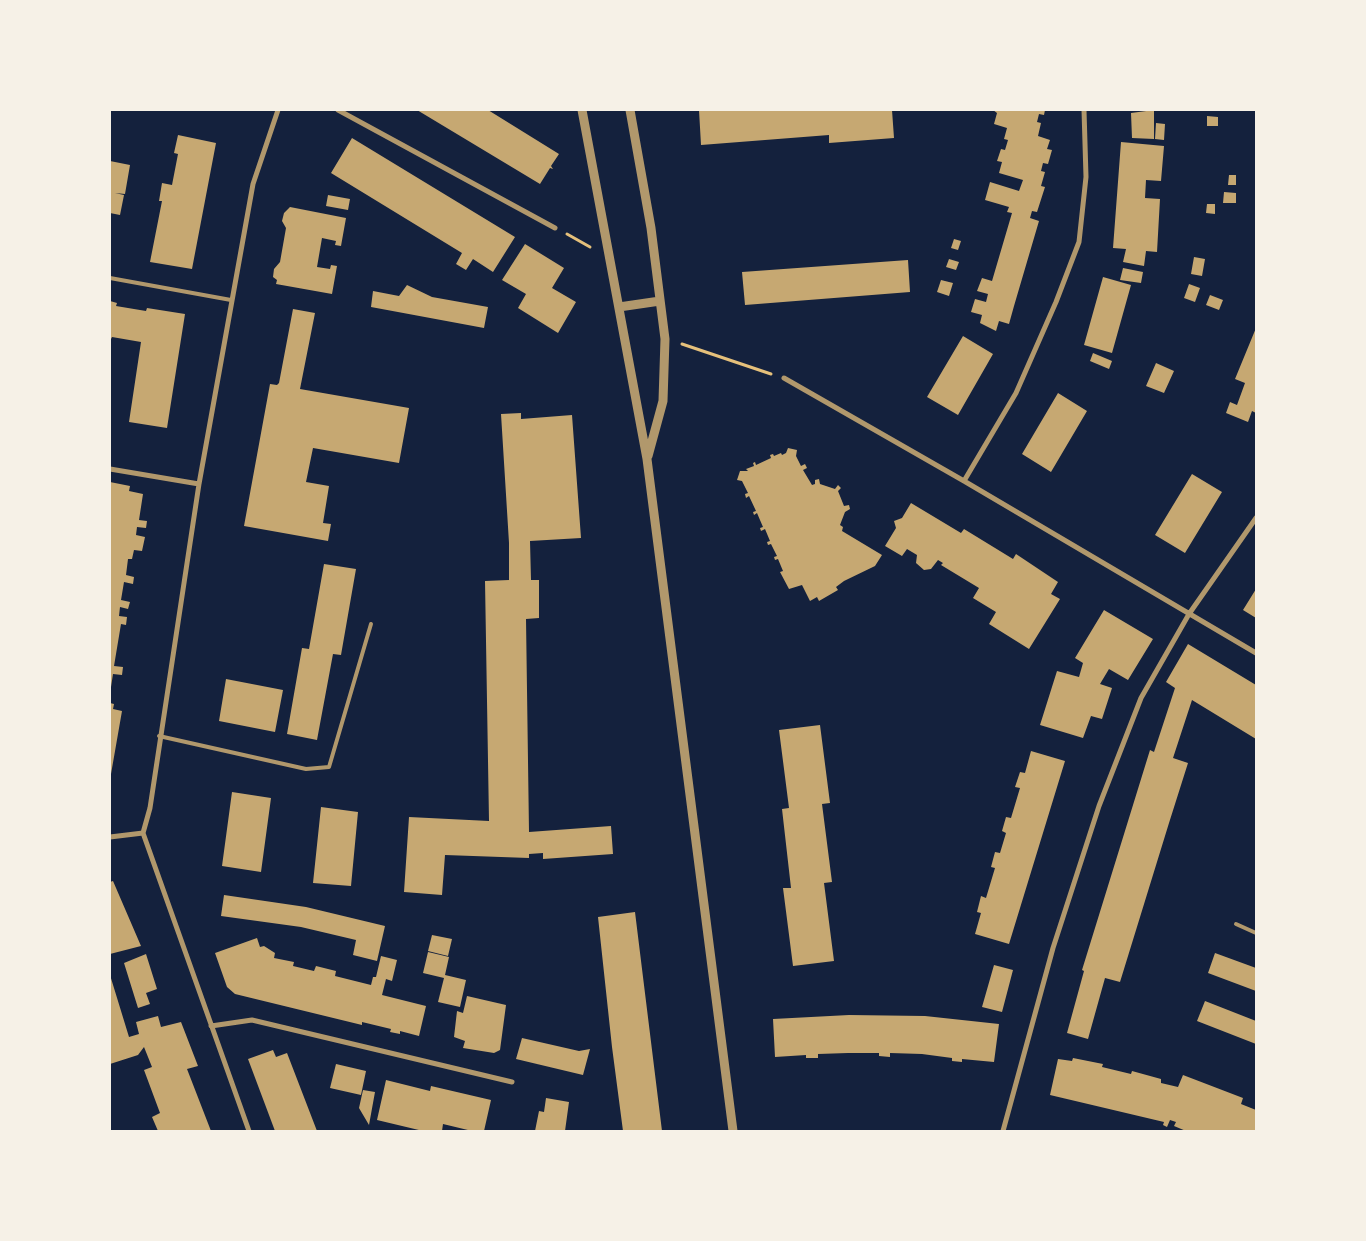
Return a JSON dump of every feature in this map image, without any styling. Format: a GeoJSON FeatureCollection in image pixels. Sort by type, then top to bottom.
{"type":"FeatureCollection","features":[{"type":"Feature","properties":{"kind":"street"},"geometry":{"type":"LineString","coordinates":[[250,1131],[142,833],[150,808],[159,736],[198,484],[231,300],[253,184],[278,110]]}},
{"type":"Feature","properties":{"kind":"street"},"geometry":{"type":"LineString","coordinates":[[338,110],[555,228]]}},
{"type":"Feature","properties":{"kind":"street"},"geometry":{"type":"LineString","coordinates":[[582,110],[647,459],[733,1131]]}},
{"type":"Feature","properties":{"kind":"street"},"geometry":{"type":"LineString","coordinates":[[630,110],[651,228],[665,339],[663,401],[647,459]]}},
{"type":"Feature","properties":{"kind":"street"},"geometry":{"type":"LineString","coordinates":[[964,481],[1016,393],[1056,302],[1079,242],[1086,177],[1084,110]]}},
{"type":"Feature","properties":{"kind":"street"},"geometry":{"type":"LineString","coordinates":[[619,307],[660,302]]}},
{"type":"Feature","properties":{"kind":"street"},"geometry":{"type":"LineString","coordinates":[[784,378],[964,481],[1256,653]]}},
{"type":"Feature","properties":{"kind":"street"},"geometry":{"type":"LineString","coordinates":[[110,469],[198,484]]}},
{"type":"Feature","properties":{"kind":"street"},"geometry":{"type":"LineString","coordinates":[[1003,1131],[1053,948],[1099,806],[1142,698],[1189,614],[1256,518]]}},
{"type":"Feature","properties":{"kind":"street"},"geometry":{"type":"LineString","coordinates":[[110,837],[142,833]]}},
{"type":"Feature","properties":{"kind":"street"},"geometry":{"type":"LineString","coordinates":[[211,1026],[252,1020],[512,1082]]}},
{"type":"Feature","properties":{"kind":"lane"},"geometry":{"type":"LineString","coordinates":[[110,278],[231,300]]}},
{"type":"Feature","properties":{"kind":"lane"},"geometry":{"type":"LineString","coordinates":[[159,736],[306,769],[329,766],[371,624]]}},
{"type":"Feature","properties":{"kind":"lane"},"geometry":{"type":"LineString","coordinates":[[1236,924],[1256,933]]}},
{"type":"Feature","properties":{"kind":"path"},"geometry":{"type":"LineString","coordinates":[[555,228],[610,258]]}},
{"type":"Feature","properties":{"kind":"path"},"geometry":{"type":"LineString","coordinates":[[665,339],[784,378]]}},
{"type":"Feature","properties":{"kind":"building"},"geometry":{"type":"Polygon","coordinates":[[[417,110],[488,110],[559,154],[551,166],[553,169],[550,168],[540,184],[417,110]]]}},
{"type":"Feature","properties":{"kind":"building"},"geometry":{"type":"Polygon","coordinates":[[[699,110],[892,110],[894,138],[829,143],[829,135],[701,145],[699,110]]]}},
{"type":"Feature","properties":{"kind":"building"},"geometry":{"type":"Polygon","coordinates":[[[993,110],[1045,110],[1044,115],[1039,114],[1037,122],[1041,123],[1038,136],[1050,140],[1047,149],[1052,150],[1048,164],[1043,163],[1041,171],[1045,172],[1041,186],[1045,187],[1037,212],[1032,211],[1030,218],[1039,221],[1009,324],[999,321],[996,331],[980,323],[982,315],[971,312],[975,299],[986,302],[988,294],[977,291],[982,278],[992,281],[1012,213],[1007,212],[1009,207],[985,200],[990,182],[1019,191],[1023,180],[999,173],[1002,162],[997,161],[1001,149],[1005,150],[1008,140],[1004,139],[1007,128],[994,124],[997,113],[993,110]]]}},
{"type":"Feature","properties":{"kind":"building"},"geometry":{"type":"Polygon","coordinates":[[[1154,110],[1154,139],[1132,138],[1131,113],[1154,110]]]}},
{"type":"Feature","properties":{"kind":"building"},"geometry":{"type":"Polygon","coordinates":[[[1207,116],[1218,117],[1218,126],[1207,126],[1207,116]]]}},
{"type":"Feature","properties":{"kind":"building"},"geometry":{"type":"Polygon","coordinates":[[[1156,123],[1165,124],[1164,140],[1155,139],[1156,123]]]}},
{"type":"Feature","properties":{"kind":"building"},"geometry":{"type":"Polygon","coordinates":[[[178,135],[216,143],[192,269],[150,262],[162,201],[159,201],[162,183],[172,185],[178,154],[174,153],[178,135]]]}},
{"type":"Feature","properties":{"kind":"building"},"geometry":{"type":"Polygon","coordinates":[[[352,138],[515,237],[493,272],[473,259],[466,270],[456,264],[462,253],[331,173],[352,138]]]}},
{"type":"Feature","properties":{"kind":"building"},"geometry":{"type":"Polygon","coordinates":[[[1121,142],[1164,146],[1161,181],[1146,180],[1145,198],[1160,199],[1157,252],[1146,251],[1144,266],[1123,262],[1126,249],[1113,248],[1121,142]]]}},
{"type":"Feature","properties":{"kind":"building"},"geometry":{"type":"Polygon","coordinates":[[[110,161],[130,165],[125,194],[115,193],[124,195],[120,215],[110,213],[110,161]]]}},
{"type":"Feature","properties":{"kind":"building"},"geometry":{"type":"Polygon","coordinates":[[[1229,175],[1236,175],[1236,185],[1228,185],[1229,175]]]}},
{"type":"Feature","properties":{"kind":"building"},"geometry":{"type":"Polygon","coordinates":[[[1224,192],[1236,193],[1236,203],[1223,203],[1224,192]]]}},
{"type":"Feature","properties":{"kind":"building"},"geometry":{"type":"Polygon","coordinates":[[[328,195],[350,199],[348,210],[326,206],[328,195]]]}},
{"type":"Feature","properties":{"kind":"building"},"geometry":{"type":"Polygon","coordinates":[[[1207,204],[1215,204],[1215,214],[1206,213],[1207,204]]]}},
{"type":"Feature","properties":{"kind":"building"},"geometry":{"type":"Polygon","coordinates":[[[290,207],[346,218],[341,246],[335,245],[336,241],[322,238],[317,267],[330,269],[331,265],[337,266],[332,294],[276,284],[277,280],[273,277],[274,269],[280,262],[286,228],[282,221],[284,213],[290,207]]]}},
{"type":"Feature","properties":{"kind":"building"},"geometry":{"type":"Polygon","coordinates":[[[954,239],[961,241],[958,250],[951,248],[954,239]]]}},
{"type":"Feature","properties":{"kind":"building"},"geometry":{"type":"Polygon","coordinates":[[[525,244],[564,268],[552,288],[576,302],[558,333],[518,308],[526,294],[502,280],[525,244]]]}},
{"type":"Feature","properties":{"kind":"building"},"geometry":{"type":"Polygon","coordinates":[[[1194,257],[1205,259],[1202,276],[1191,274],[1194,257]]]}},
{"type":"Feature","properties":{"kind":"building"},"geometry":{"type":"Polygon","coordinates":[[[949,259],[959,262],[956,270],[946,267],[949,259]]]}},
{"type":"Feature","properties":{"kind":"building"},"geometry":{"type":"Polygon","coordinates":[[[908,260],[910,292],[745,305],[742,272],[908,260]]]}},
{"type":"Feature","properties":{"kind":"building"},"geometry":{"type":"Polygon","coordinates":[[[1123,268],[1143,272],[1141,283],[1120,280],[1123,268]]]}},
{"type":"Feature","properties":{"kind":"building"},"geometry":{"type":"Polygon","coordinates":[[[1103,277],[1131,285],[1112,353],[1084,345],[1103,277]]]}},
{"type":"Feature","properties":{"kind":"building"},"geometry":{"type":"Polygon","coordinates":[[[941,280],[953,283],[949,296],[937,292],[941,280]]]}},
{"type":"Feature","properties":{"kind":"building"},"geometry":{"type":"Polygon","coordinates":[[[1189,284],[1200,288],[1195,302],[1184,298],[1189,284]]]}},
{"type":"Feature","properties":{"kind":"building"},"geometry":{"type":"Polygon","coordinates":[[[407,285],[432,297],[488,307],[484,328],[371,307],[373,291],[399,296],[407,285]]]}},
{"type":"Feature","properties":{"kind":"building"},"geometry":{"type":"Polygon","coordinates":[[[1210,295],[1223,300],[1219,310],[1206,305],[1210,295]]]}},
{"type":"Feature","properties":{"kind":"building"},"geometry":{"type":"Polygon","coordinates":[[[110,301],[117,303],[116,306],[146,311],[147,308],[185,314],[167,428],[129,422],[141,342],[112,337],[110,341],[110,301]]]}},
{"type":"Feature","properties":{"kind":"building"},"geometry":{"type":"Polygon","coordinates":[[[293,309],[315,313],[300,389],[409,408],[399,463],[313,448],[306,482],[329,486],[323,523],[331,524],[328,541],[244,526],[270,384],[277,385],[279,383],[293,309]]]}},
{"type":"Feature","properties":{"kind":"building"},"geometry":{"type":"Polygon","coordinates":[[[1256,328],[1256,413],[1252,411],[1248,422],[1226,413],[1230,402],[1237,405],[1245,383],[1235,379],[1256,328]]]}},
{"type":"Feature","properties":{"kind":"building"},"geometry":{"type":"Polygon","coordinates":[[[963,336],[993,354],[958,415],[927,397],[963,336]]]}},
{"type":"Feature","properties":{"kind":"building"},"geometry":{"type":"Polygon","coordinates":[[[1093,353],[1112,361],[1109,369],[1090,361],[1093,353]]]}},
{"type":"Feature","properties":{"kind":"building"},"geometry":{"type":"Polygon","coordinates":[[[1156,363],[1174,371],[1164,393],[1146,386],[1156,363]]]}},
{"type":"Feature","properties":{"kind":"building"},"geometry":{"type":"Polygon","coordinates":[[[1058,393],[1087,411],[1051,472],[1022,454],[1058,393]]]}},
{"type":"Feature","properties":{"kind":"building"},"geometry":{"type":"Polygon","coordinates":[[[521,413],[521,419],[572,415],[581,538],[530,541],[531,580],[539,580],[539,618],[526,619],[529,832],[611,826],[613,854],[543,859],[543,853],[529,854],[529,858],[445,855],[442,895],[404,892],[409,817],[489,821],[485,581],[509,580],[509,543],[501,414],[521,413]]]}},
{"type":"Feature","properties":{"kind":"building"},"geometry":{"type":"Polygon","coordinates":[[[788,448],[797,450],[796,456],[801,466],[805,464],[807,468],[803,470],[812,485],[815,484],[815,480],[819,479],[820,484],[835,489],[838,485],[841,488],[838,491],[844,506],[849,505],[850,509],[845,512],[840,525],[843,527],[842,531],[882,555],[875,566],[844,581],[836,587],[838,590],[819,601],[817,597],[810,601],[802,585],[789,589],[780,572],[783,571],[778,559],[775,560],[774,557],[777,556],[771,544],[768,545],[767,542],[770,541],[765,529],[761,531],[760,528],[763,527],[757,513],[754,515],[753,512],[756,511],[749,496],[746,498],[745,494],[748,493],[742,481],[737,480],[740,471],[748,471],[746,469],[754,466],[753,463],[755,462],[756,465],[771,458],[770,455],[773,454],[774,456],[781,453],[782,455],[786,453],[788,448]]]}},
{"type":"Feature","properties":{"kind":"building"},"geometry":{"type":"Polygon","coordinates":[[[1192,474],[1222,492],[1185,553],[1155,535],[1192,474]]]}},
{"type":"Feature","properties":{"kind":"building"},"geometry":{"type":"Polygon","coordinates":[[[110,482],[130,486],[129,491],[143,494],[139,520],[147,521],[146,528],[137,527],[136,535],[145,537],[142,551],[134,550],[132,559],[128,559],[126,575],[134,577],[133,584],[124,582],[121,600],[130,602],[128,609],[120,607],[119,616],[127,617],[126,625],[121,624],[114,666],[123,667],[122,675],[113,674],[111,687],[110,482]]]}},
{"type":"Feature","properties":{"kind":"building"},"geometry":{"type":"Polygon","coordinates":[[[911,503],[961,533],[964,529],[1013,559],[1016,554],[1058,582],[1051,594],[1060,599],[1029,649],[989,624],[996,612],[973,598],[979,588],[941,565],[943,563],[938,560],[931,569],[924,570],[916,563],[917,555],[907,549],[902,556],[885,546],[896,528],[894,521],[902,518],[911,503]]]}},
{"type":"Feature","properties":{"kind":"building"},"geometry":{"type":"Polygon","coordinates":[[[324,564],[356,569],[341,655],[333,654],[317,740],[287,734],[302,648],[309,649],[324,564]]]}},
{"type":"Feature","properties":{"kind":"building"},"geometry":{"type":"Polygon","coordinates":[[[1256,589],[1256,618],[1243,610],[1256,589]]]}},
{"type":"Feature","properties":{"kind":"building"},"geometry":{"type":"Polygon","coordinates":[[[1104,610],[1153,639],[1128,680],[1109,669],[1100,684],[1112,688],[1102,719],[1091,716],[1083,738],[1040,725],[1057,671],[1079,677],[1083,663],[1075,658],[1104,610]]]}},
{"type":"Feature","properties":{"kind":"building"},"geometry":{"type":"Polygon","coordinates":[[[1188,644],[1256,685],[1256,739],[1192,700],[1173,758],[1188,763],[1120,982],[1105,978],[1088,1039],[1067,1033],[1084,971],[1082,970],[1150,750],[1154,752],[1175,688],[1166,682],[1188,644]]]}},
{"type":"Feature","properties":{"kind":"building"},"geometry":{"type":"Polygon","coordinates":[[[226,679],[283,690],[275,732],[219,721],[226,679]]]}},
{"type":"Feature","properties":{"kind":"building"},"geometry":{"type":"Polygon","coordinates":[[[110,703],[114,704],[113,709],[122,711],[111,774],[110,703]]]}},
{"type":"Feature","properties":{"kind":"building"},"geometry":{"type":"Polygon","coordinates":[[[820,725],[830,803],[822,804],[832,882],[824,883],[834,961],[793,966],[783,888],[791,888],[782,809],[789,808],[779,730],[820,725]]]}},
{"type":"Feature","properties":{"kind":"building"},"geometry":{"type":"Polygon","coordinates":[[[1031,751],[1065,761],[1009,944],[975,934],[981,913],[977,912],[981,896],[986,898],[995,868],[991,867],[995,852],[1000,853],[1006,833],[1002,831],[1006,817],[1011,818],[1020,788],[1015,787],[1020,772],[1025,773],[1031,751]]]}},
{"type":"Feature","properties":{"kind":"building"},"geometry":{"type":"Polygon","coordinates":[[[232,792],[271,798],[261,872],[222,866],[232,792]]]}},
{"type":"Feature","properties":{"kind":"building"},"geometry":{"type":"Polygon","coordinates":[[[321,807],[358,812],[351,886],[313,883],[321,807]]]}},
{"type":"Feature","properties":{"kind":"building"},"geometry":{"type":"Polygon","coordinates":[[[113,881],[141,946],[110,954],[110,882],[113,881]]]}},
{"type":"Feature","properties":{"kind":"building"},"geometry":{"type":"Polygon","coordinates":[[[224,895],[306,907],[385,926],[377,961],[353,955],[356,940],[301,927],[221,916],[224,895]]]}},
{"type":"Feature","properties":{"kind":"building"},"geometry":{"type":"Polygon","coordinates":[[[635,912],[662,1131],[623,1131],[612,1047],[598,917],[635,912]]]}},
{"type":"Feature","properties":{"kind":"building"},"geometry":{"type":"Polygon","coordinates":[[[432,935],[452,939],[448,956],[428,951],[432,935]]]}},
{"type":"Feature","properties":{"kind":"building"},"geometry":{"type":"Polygon","coordinates":[[[257,938],[260,947],[264,946],[275,953],[274,958],[294,962],[293,966],[314,971],[316,966],[336,971],[335,976],[371,985],[373,977],[376,977],[381,956],[397,960],[392,981],[386,979],[382,995],[426,1006],[419,1036],[400,1031],[400,1034],[390,1032],[391,1029],[362,1022],[362,1025],[235,994],[227,987],[215,953],[257,938]]]}},
{"type":"Feature","properties":{"kind":"building"},"geometry":{"type":"Polygon","coordinates":[[[428,952],[449,957],[445,975],[466,980],[460,1007],[438,1002],[444,978],[423,973],[428,952]]]}},
{"type":"Feature","properties":{"kind":"building"},"geometry":{"type":"Polygon","coordinates":[[[1215,953],[1256,968],[1256,991],[1208,973],[1215,953]]]}},
{"type":"Feature","properties":{"kind":"building"},"geometry":{"type":"Polygon","coordinates":[[[146,954],[157,989],[146,993],[150,1004],[138,1008],[124,963],[146,954]]]}},
{"type":"Feature","properties":{"kind":"building"},"geometry":{"type":"Polygon","coordinates":[[[994,965],[1013,970],[1002,1012],[982,1007],[994,965]]]}},
{"type":"Feature","properties":{"kind":"building"},"geometry":{"type":"Polygon","coordinates":[[[110,975],[129,1037],[139,1034],[136,1022],[158,1016],[161,1027],[181,1022],[198,1066],[187,1069],[211,1131],[158,1131],[152,1117],[160,1113],[144,1070],[152,1067],[144,1047],[138,1055],[110,1064],[110,975]]]}},
{"type":"Feature","properties":{"kind":"building"},"geometry":{"type":"Polygon","coordinates":[[[467,996],[506,1005],[500,1050],[494,1053],[463,1048],[465,1041],[454,1037],[457,1011],[463,1013],[467,996]]]}},
{"type":"Feature","properties":{"kind":"building"},"geometry":{"type":"Polygon","coordinates":[[[1205,1001],[1256,1021],[1256,1044],[1197,1021],[1205,1001]]]}},
{"type":"Feature","properties":{"kind":"building"},"geometry":{"type":"Polygon","coordinates":[[[849,1015],[925,1016],[999,1024],[994,1062],[962,1059],[962,1062],[952,1061],[952,1058],[922,1054],[890,1053],[890,1057],[879,1056],[879,1053],[848,1053],[818,1054],[818,1058],[806,1058],[806,1055],[775,1057],[773,1019],[849,1015]]]}},
{"type":"Feature","properties":{"kind":"building"},"geometry":{"type":"Polygon","coordinates":[[[522,1038],[579,1051],[590,1049],[583,1075],[516,1059],[522,1038]]]}},
{"type":"Feature","properties":{"kind":"building"},"geometry":{"type":"Polygon","coordinates":[[[273,1050],[276,1057],[287,1053],[317,1131],[275,1131],[248,1059],[273,1050]]]}},
{"type":"Feature","properties":{"kind":"building"},"geometry":{"type":"Polygon","coordinates":[[[1073,1058],[1103,1064],[1102,1067],[1131,1074],[1132,1071],[1161,1079],[1161,1083],[1178,1087],[1183,1075],[1243,1098],[1241,1104],[1256,1110],[1256,1131],[1186,1131],[1174,1126],[1176,1122],[1170,1120],[1167,1127],[1163,1125],[1164,1122],[1050,1095],[1058,1059],[1072,1061],[1073,1058]]]}},
{"type":"Feature","properties":{"kind":"building"},"geometry":{"type":"Polygon","coordinates":[[[336,1064],[366,1071],[361,1095],[330,1088],[336,1064]]]}},
{"type":"Feature","properties":{"kind":"building"},"geometry":{"type":"Polygon","coordinates":[[[386,1080],[430,1091],[431,1086],[491,1100],[484,1131],[472,1131],[443,1124],[442,1131],[423,1131],[377,1120],[386,1080]]]}},
{"type":"Feature","properties":{"kind":"building"},"geometry":{"type":"Polygon","coordinates":[[[363,1090],[375,1092],[369,1125],[359,1108],[363,1090]]]}},
{"type":"Feature","properties":{"kind":"building"},"geometry":{"type":"Polygon","coordinates":[[[546,1098],[569,1102],[565,1131],[535,1131],[539,1111],[544,1112],[546,1098]]]}}]}
